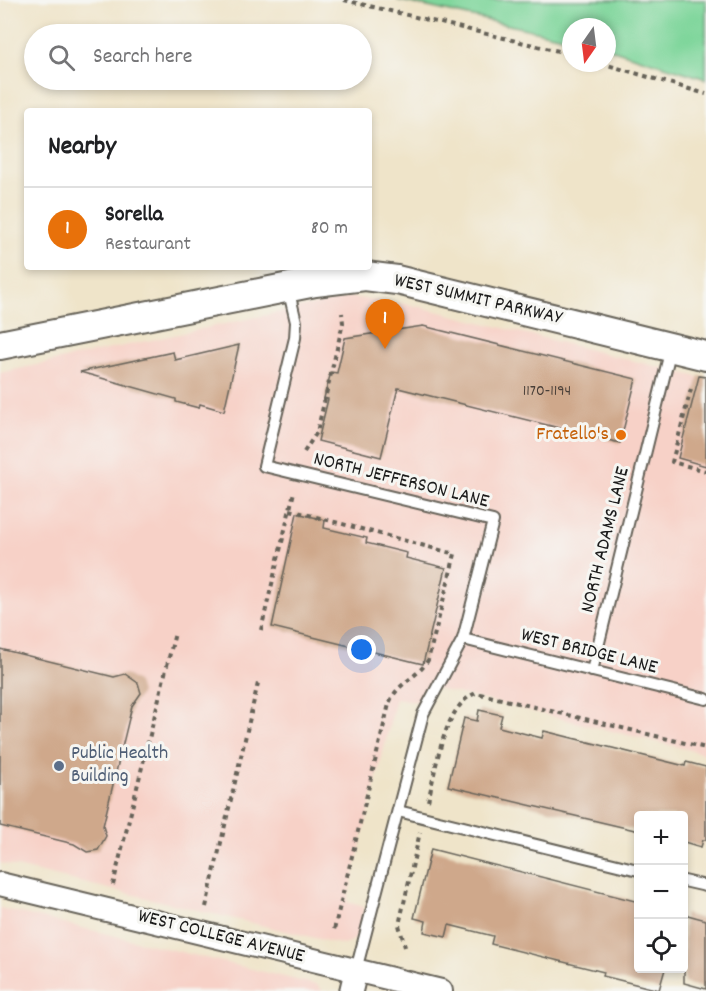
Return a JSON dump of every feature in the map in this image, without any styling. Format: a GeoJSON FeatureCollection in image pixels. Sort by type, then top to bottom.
{"type":"FeatureCollection","features":[{"type":"Feature","properties":{"kind":"street","name":"WEST SUMMIT PARKWAY"},"geometry":{"type":"LineString","coordinates":[[0,345],[288,287],[349,277],[397,280],[706,356]]}},
{"type":"Feature","properties":{"kind":"street","name":"WEST COLLEGE AVENUE"},"geometry":{"type":"LineString","coordinates":[[0,884],[354,981],[441,991]]}},
{"type":"Feature","properties":{"kind":"lane","name":"NORTH JEFFERSON LANE"},"geometry":{"type":"LineString","coordinates":[[288,287],[296,332],[264,466],[493,521],[463,639],[423,714],[354,981]]}},
{"type":"Feature","properties":{"kind":"lane","name":"NORTH ADAMS LANE"},"geometry":{"type":"LineString","coordinates":[[592,671],[672,347]]}},
{"type":"Feature","properties":{"kind":"lane","name":"WEST BRIDGE LANE"},"geometry":{"type":"LineString","coordinates":[[463,639],[706,699]]}},
{"type":"Feature","properties":{"kind":"lane"},"geometry":{"type":"LineString","coordinates":[[398,811],[634,869]]}},
{"type":"Feature","properties":{"kind":"lane"},"geometry":{"type":"LineString","coordinates":[[688,882],[706,886]]}},
{"type":"Feature","properties":{"kind":"path"},"geometry":{"type":"LineString","coordinates":[[344,0],[562,52]]}},
{"type":"Feature","properties":{"kind":"path"},"geometry":{"type":"LineString","coordinates":[[616,67],[706,94]]}},
{"type":"Feature","properties":{"kind":"path"},"geometry":{"type":"LineString","coordinates":[[304,452],[316,432],[343,323],[342,313]]}},
{"type":"Feature","properties":{"kind":"path"},"geometry":{"type":"LineString","coordinates":[[690,389],[672,462],[706,471]]}},
{"type":"Feature","properties":{"kind":"path"},"geometry":{"type":"LineString","coordinates":[[261,630],[294,492]]}},
{"type":"Feature","properties":{"kind":"path"},"geometry":{"type":"LineString","coordinates":[[290,510],[455,554],[428,660],[392,696],[334,930]]}},
{"type":"Feature","properties":{"kind":"path"},"geometry":{"type":"LineString","coordinates":[[113,885],[175,633]]}},
{"type":"Feature","properties":{"kind":"path"},"geometry":{"type":"LineString","coordinates":[[206,907],[258,683]]}},
{"type":"Feature","properties":{"kind":"path"},"geometry":{"type":"LineString","coordinates":[[405,946],[399,925],[447,728],[465,701],[476,693],[706,748]]}},
{"type":"Feature","properties":{"kind":"shaded area"},"geometry":{"type":"Polygon","coordinates":[[[349,297],[412,305],[706,379],[706,754],[428,686],[419,702],[396,698],[347,902],[364,907],[361,931],[357,938],[344,945],[0,863],[0,373],[349,297]]]}},
{"type":"Feature","properties":{"kind":"shaded area"},"geometry":{"type":"Polygon","coordinates":[[[0,908],[317,985],[323,991],[0,991],[0,908]]]}},
{"type":"Feature","properties":{"kind":"green space"},"geometry":{"type":"Polygon","coordinates":[[[397,0],[706,0],[706,79],[616,51],[616,18],[562,18],[562,37],[397,0]]]}},
{"type":"Feature","properties":{"kind":"building"},"geometry":{"type":"Polygon","coordinates":[[[423,326],[636,379],[620,443],[398,388],[381,457],[318,441],[328,399],[324,398],[331,372],[337,373],[345,338],[423,326]]]}},
{"type":"Feature","properties":{"kind":"building"},"geometry":{"type":"Polygon","coordinates":[[[239,345],[224,411],[200,404],[199,408],[176,402],[176,399],[80,372],[173,352],[175,360],[239,345]]]}},
{"type":"Feature","properties":{"kind":"building"},"geometry":{"type":"Polygon","coordinates":[[[699,376],[706,377],[706,466],[678,458],[699,376]]]}},
{"type":"Feature","properties":{"kind":"building"},"geometry":{"type":"Polygon","coordinates":[[[297,513],[325,520],[324,528],[367,538],[366,543],[407,553],[406,558],[446,568],[423,664],[272,627],[297,513]]]}},
{"type":"Feature","properties":{"kind":"building","name":"Public Health Building"},"geometry":{"type":"Polygon","coordinates":[[[0,649],[114,677],[125,674],[138,683],[141,693],[132,706],[103,826],[106,836],[98,850],[87,852],[74,844],[0,826],[0,649]]]}},
{"type":"Feature","properties":{"kind":"building"},"geometry":{"type":"Polygon","coordinates":[[[479,710],[502,715],[499,727],[542,738],[544,731],[685,766],[686,762],[706,767],[706,840],[703,840],[701,847],[688,843],[688,811],[634,811],[634,830],[448,786],[464,718],[477,721],[479,710]]]}},
{"type":"Feature","properties":{"kind":"building"},"geometry":{"type":"Polygon","coordinates":[[[431,849],[634,901],[634,973],[664,973],[659,990],[603,976],[604,972],[491,944],[493,936],[449,925],[446,937],[424,932],[426,921],[414,918],[431,849]]]}},
{"type":"Feature","properties":{"kind":"building"},"geometry":{"type":"Polygon","coordinates":[[[688,915],[706,920],[706,989],[684,983],[684,973],[688,973],[688,915]]]}},
{"type":"Feature","properties":{"kind":"place","name":"Sorella"},"geometry":{"type":"Point","coordinates":[385,349]}},
{"type":"Feature","properties":{"kind":"place","name":"Fratello's"},"geometry":{"type":"Point","coordinates":[621,435]}},
{"type":"Feature","properties":{"kind":"place","name":"Public Health Building"},"geometry":{"type":"Point","coordinates":[59,766]}}]}
